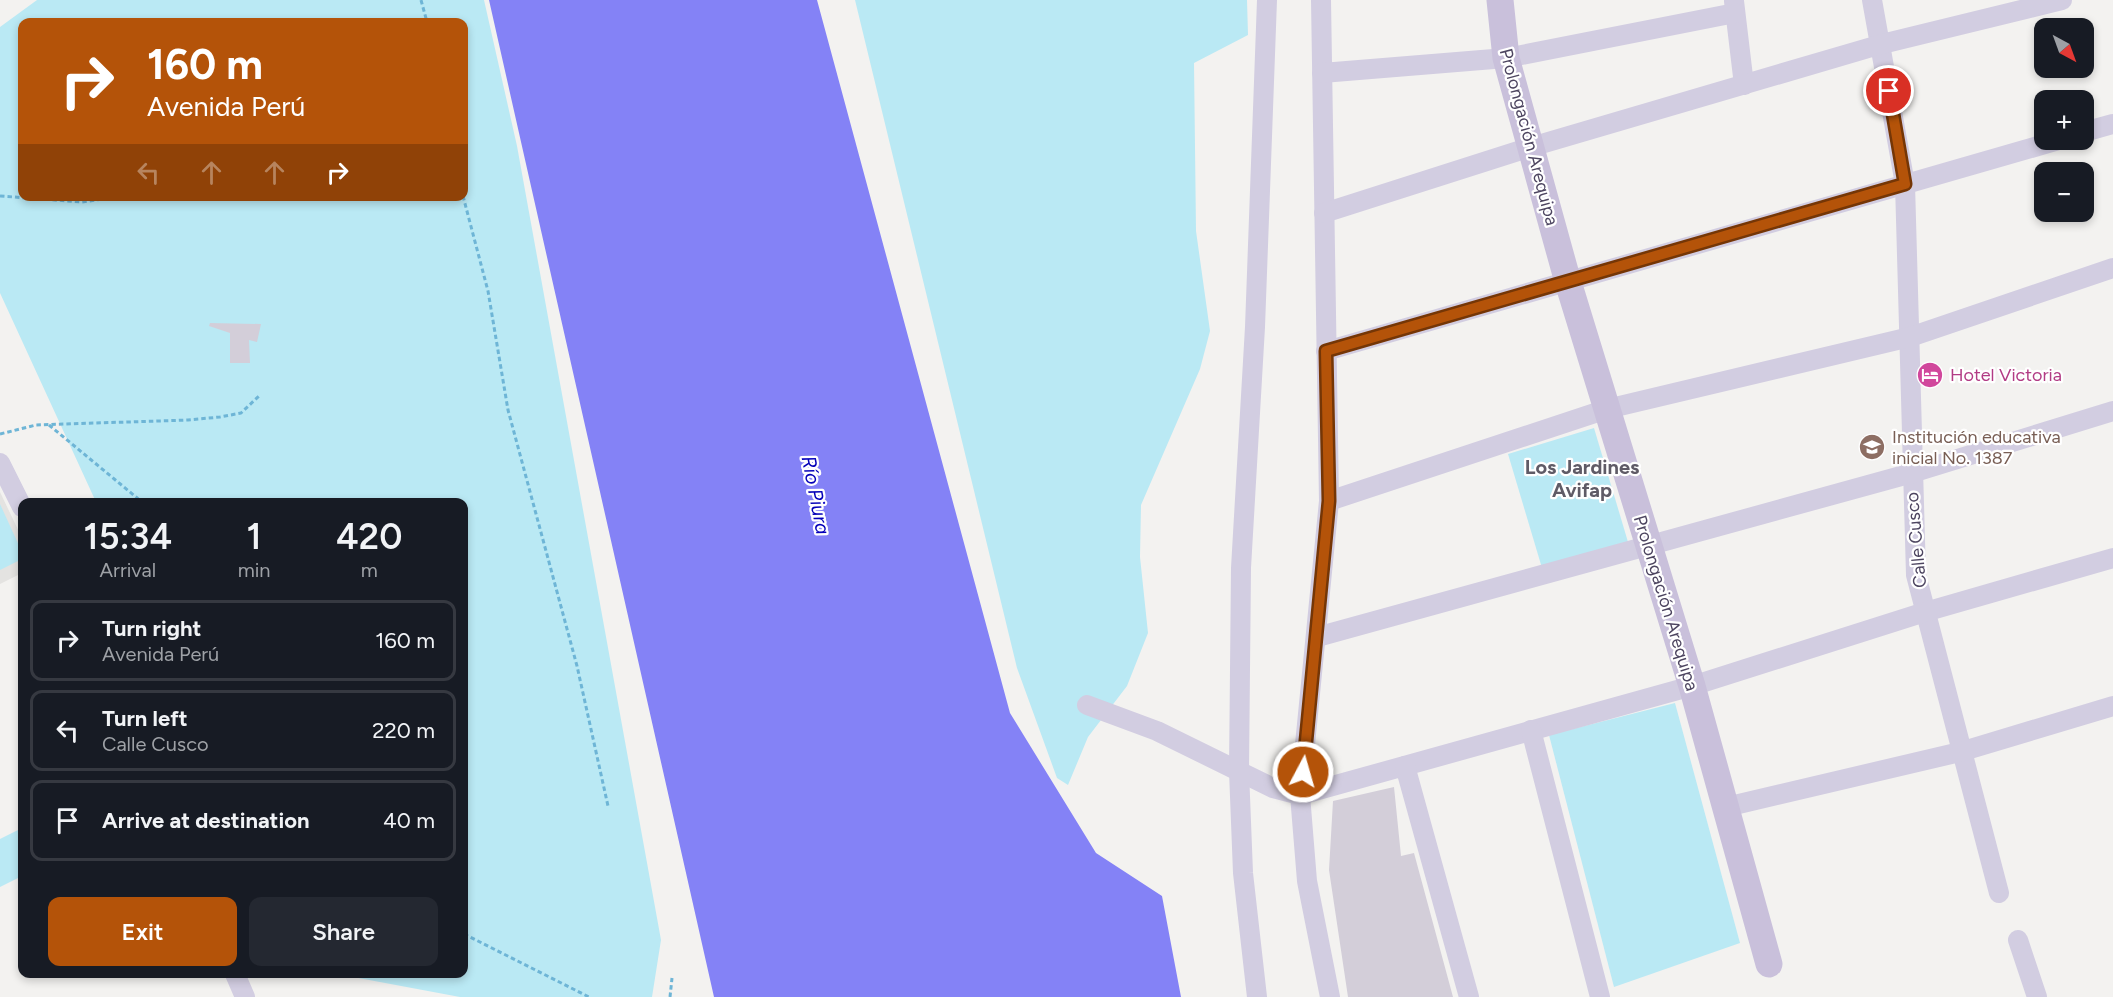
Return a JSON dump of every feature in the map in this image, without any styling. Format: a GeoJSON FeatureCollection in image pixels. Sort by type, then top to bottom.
{"type":"FeatureCollection","features":[{"type":"Feature","properties":{"kind":"street"},"geometry":{"type":"LineString","coordinates":[[1257,997],[1243,873],[1239,771],[1240,568],[1254,327],[1267,0]]}},
{"type":"Feature","properties":{"kind":"street"},"geometry":{"type":"LineString","coordinates":[[1321,0],[1329,501],[1300,795],[1307,881],[1330,997]]}},
{"type":"Feature","properties":{"kind":"street","name":"Prolongación Arequipa"},"geometry":{"type":"LineString","coordinates":[[1500,0],[1506,58],[1568,282],[1692,686],[1769,964]]}},
{"type":"Feature","properties":{"kind":"street","name":"Calle Cusco"},"geometry":{"type":"LineString","coordinates":[[1872,0],[1882,44],[1905,184],[1910,337],[1911,473],[1916,575],[1960,752],[1999,893]]}},
{"type":"Feature","properties":{"kind":"street"},"geometry":{"type":"LineString","coordinates":[[1324,213],[1532,147],[1882,44],[2061,0]]}},
{"type":"Feature","properties":{"kind":"street"},"geometry":{"type":"LineString","coordinates":[[1322,73],[1506,58],[1735,6],[1744,85]]}},
{"type":"Feature","properties":{"kind":"street"},"geometry":{"type":"LineString","coordinates":[[2094,129],[2113,124]]}},
{"type":"Feature","properties":{"kind":"street"},"geometry":{"type":"LineString","coordinates":[[1326,351],[2034,147]]}},
{"type":"Feature","properties":{"kind":"street"},"geometry":{"type":"LineString","coordinates":[[1329,501],[1607,409],[1910,337],[2113,268]]}},
{"type":"Feature","properties":{"kind":"street"},"geometry":{"type":"LineString","coordinates":[[1317,637],[1911,473],[2113,411]]}},
{"type":"Feature","properties":{"kind":"street"},"geometry":{"type":"LineString","coordinates":[[0,463],[18,499]]}},
{"type":"Feature","properties":{"kind":"street"},"geometry":{"type":"LineString","coordinates":[[1087,705],[1157,731],[1273,788],[1300,795],[1692,686],[1925,612],[2113,558]]}},
{"type":"Feature","properties":{"kind":"street"},"geometry":{"type":"LineString","coordinates":[[1726,807],[1960,752],[2113,706]]}},
{"type":"Feature","properties":{"kind":"street"},"geometry":{"type":"LineString","coordinates":[[1531,730],[1600,997]]}},
{"type":"Feature","properties":{"kind":"street"},"geometry":{"type":"LineString","coordinates":[[1405,765],[1468,997]]}},
{"type":"Feature","properties":{"kind":"street"},"geometry":{"type":"LineString","coordinates":[[2018,940],[2037,997]]}},
{"type":"Feature","properties":{"kind":"street"},"geometry":{"type":"LineString","coordinates":[[237,978],[245,997]]}},
{"type":"Feature","properties":{"kind":"path"},"geometry":{"type":"LineString","coordinates":[[421,0],[426,18]]}},
{"type":"Feature","properties":{"kind":"path"},"geometry":{"type":"LineString","coordinates":[[0,196],[18,197]]}},
{"type":"Feature","properties":{"kind":"path"},"geometry":{"type":"LineString","coordinates":[[68,201],[89,201]]}},
{"type":"Feature","properties":{"kind":"path"},"geometry":{"type":"LineString","coordinates":[[464,201],[488,291],[508,410],[577,666],[608,806]]}},
{"type":"Feature","properties":{"kind":"path"},"geometry":{"type":"LineString","coordinates":[[0,434],[21,427],[220,417],[241,413],[260,395]]}},
{"type":"Feature","properties":{"kind":"path"},"geometry":{"type":"LineString","coordinates":[[48,425],[137,498]]}},
{"type":"Feature","properties":{"kind":"path"},"geometry":{"type":"LineString","coordinates":[[468,936],[589,997]]}},
{"type":"Feature","properties":{"kind":"path"},"geometry":{"type":"LineString","coordinates":[[670,997],[672,978]]}},
{"type":"Feature","properties":{"kind":"shaded area"},"geometry":{"type":"Polygon","coordinates":[[[37,0],[484,0],[517,146],[661,940],[652,997],[460,997],[358,978],[468,978],[468,498],[94,498],[0,293],[0,27],[37,0]]]}},
{"type":"Feature","properties":{"kind":"shaded area"},"geometry":{"type":"Polygon","coordinates":[[[855,0],[1247,0],[1248,35],[1194,63],[1196,231],[1210,331],[1200,369],[1141,505],[1140,557],[1148,633],[1127,686],[1088,737],[1068,785],[1057,778],[1017,668],[855,0]]]}},
{"type":"Feature","properties":{"kind":"shaded area"},"geometry":{"type":"Polygon","coordinates":[[[1594,428],[1628,542],[1542,568],[1508,454],[1594,428]]]}},
{"type":"Feature","properties":{"kind":"shaded area"},"geometry":{"type":"Polygon","coordinates":[[[0,492],[18,530],[18,575],[0,584],[0,492]]]}},
{"type":"Feature","properties":{"kind":"shaded area"},"geometry":{"type":"Polygon","coordinates":[[[0,504],[18,543],[18,561],[0,570],[0,504]]]}},
{"type":"Feature","properties":{"kind":"shaded area"},"geometry":{"type":"Polygon","coordinates":[[[1675,703],[1740,943],[1614,987],[1549,735],[1675,703]]]}},
{"type":"Feature","properties":{"kind":"shaded area"},"geometry":{"type":"Polygon","coordinates":[[[18,830],[18,878],[0,887],[0,839],[18,830]]]}},
{"type":"Feature","properties":{"kind":"water","name":"Río Piura"},"geometry":{"type":"Polygon","coordinates":[[[489,0],[817,0],[1010,713],[1096,853],[1162,896],[1181,997],[714,997],[489,0]]]}},
{"type":"Feature","properties":{"kind":"building"},"geometry":{"type":"Polygon","coordinates":[[[210,323],[261,324],[257,342],[249,340],[250,363],[230,363],[230,333],[209,326],[210,323]]]}},
{"type":"Feature","properties":{"kind":"building"},"geometry":{"type":"Polygon","coordinates":[[[1394,787],[1401,856],[1414,853],[1453,997],[1348,997],[1329,870],[1333,801],[1394,787]]]}},
{"type":"Feature","properties":{"kind":"place","name":"Hotel Victoria"},"geometry":{"type":"Point","coordinates":[1930,375]}},
{"type":"Feature","properties":{"kind":"place","name":"Institución educativa inicial No. 1387"},"geometry":{"type":"Point","coordinates":[1872,447]}},
{"type":"Feature","properties":{"kind":"district","name":"Los Jardines Avifap"},"geometry":{"type":"Point","coordinates":[1582,478]}},
{"type":"Feature","properties":{"kind":"route"},"geometry":{"type":"LineString","coordinates":[[1303,772],[1329,501],[1326,351],[1905,184],[1889,91]]}}]}
